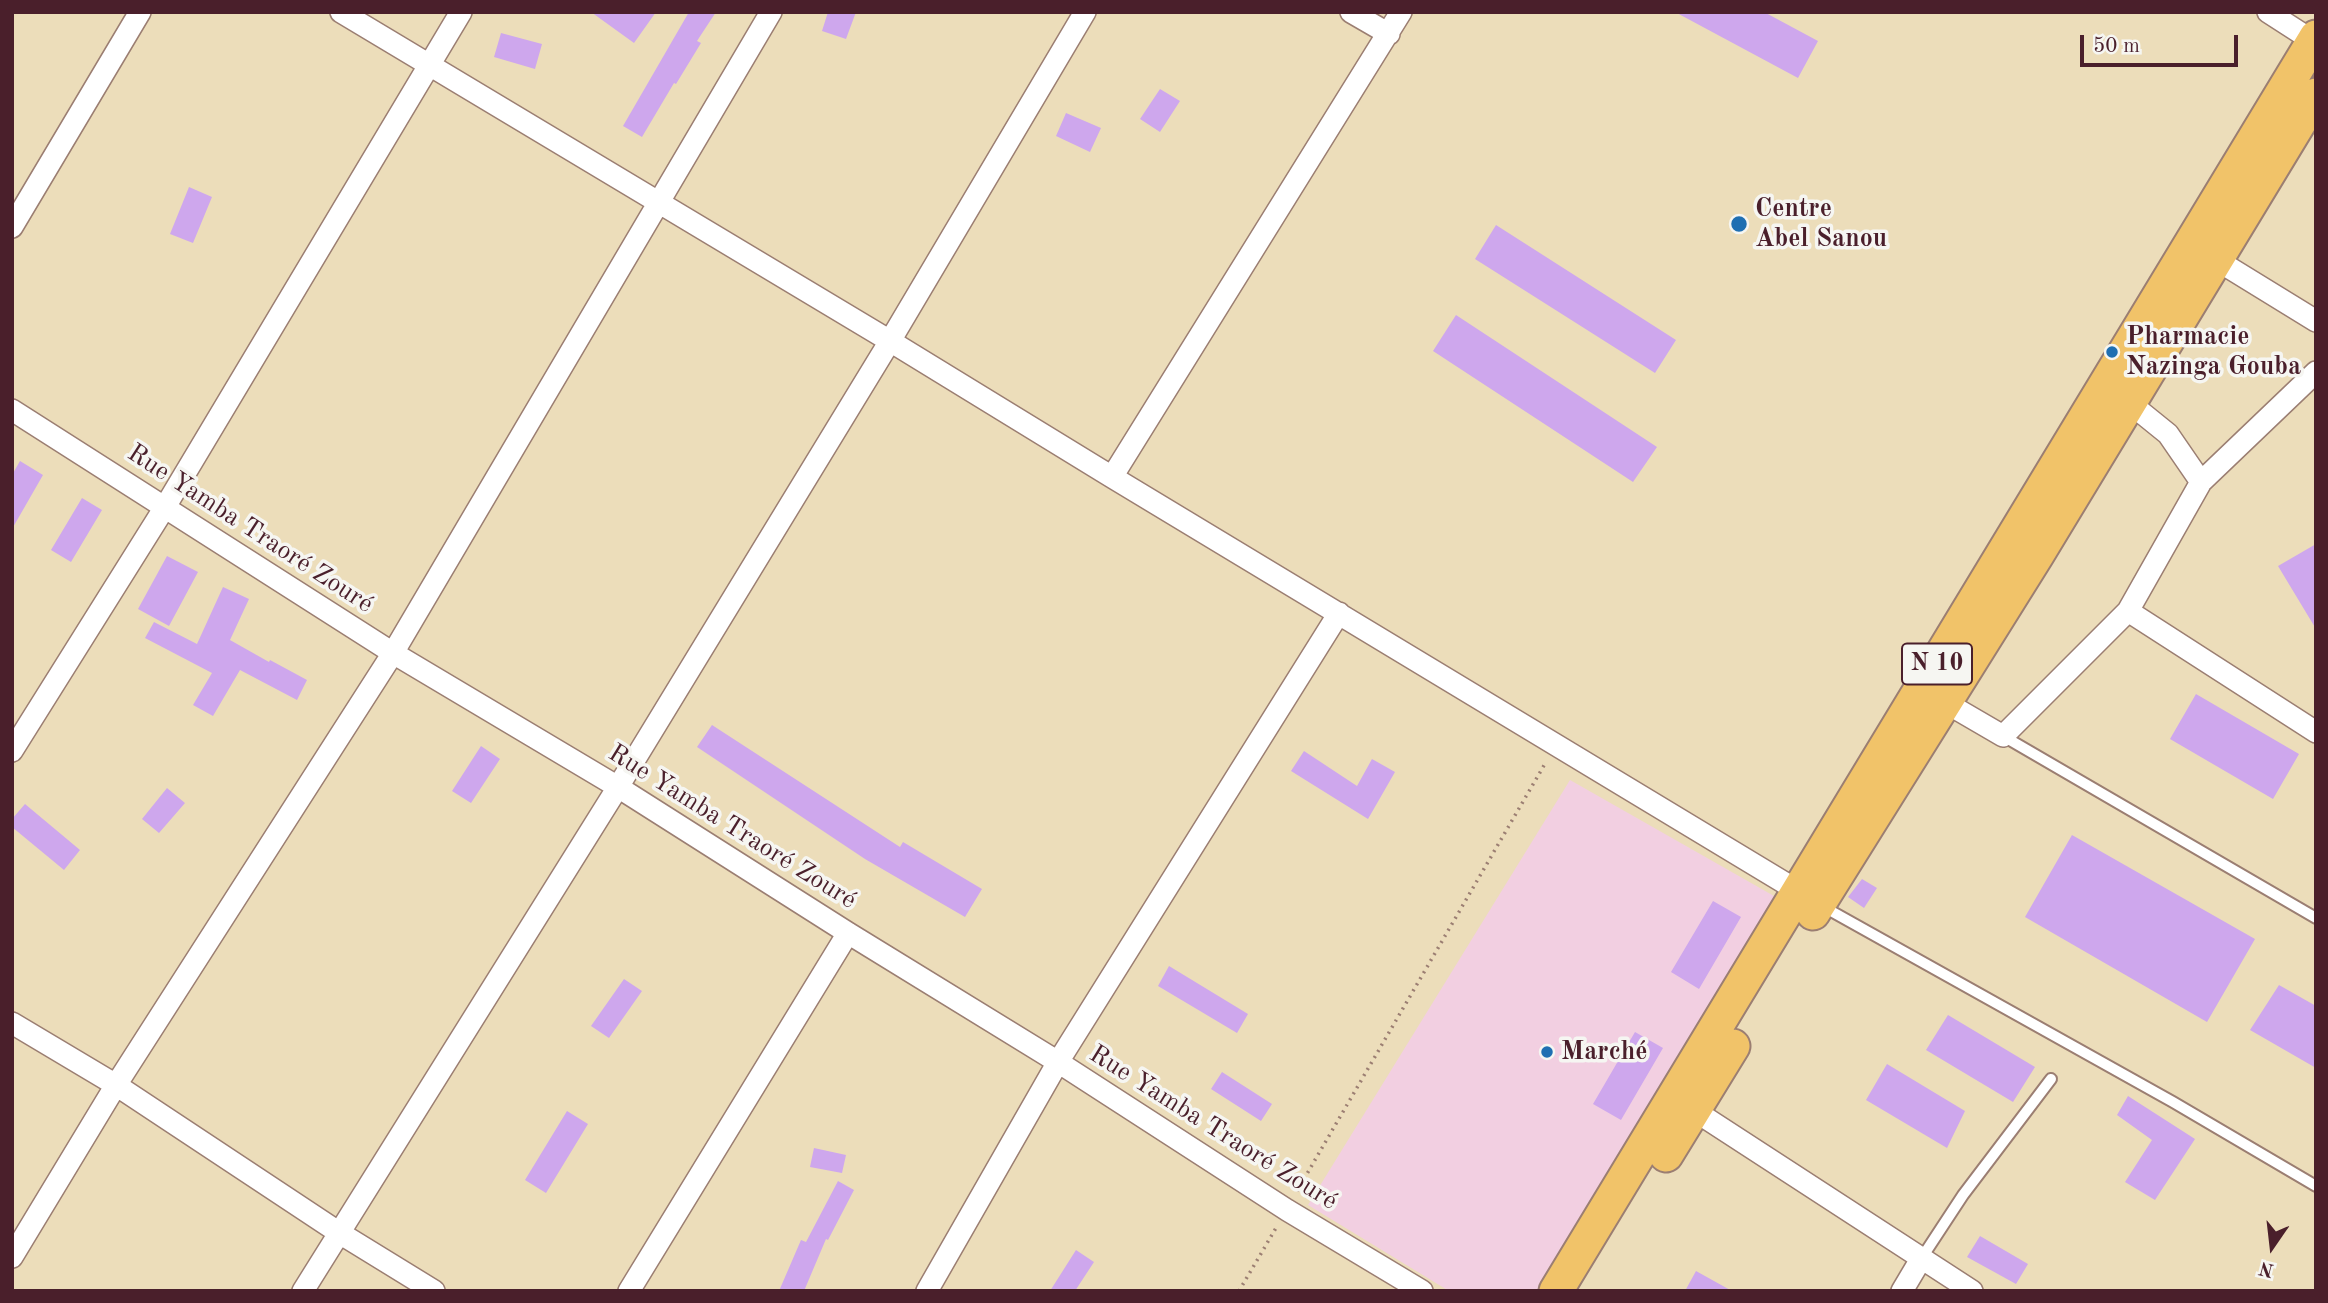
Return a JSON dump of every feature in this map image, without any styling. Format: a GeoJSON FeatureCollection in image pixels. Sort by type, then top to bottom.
{"type":"FeatureCollection","features":[{"type":"Feature","properties":{"kind":"main road","name":"N 10"},"geometry":{"type":"LineString","coordinates":[[1556,1291],[1809,898],[2118,394],[2203,251],[2314,39]]}},
{"type":"Feature","properties":{"kind":"main road","name":"N 10"},"geometry":{"type":"LineString","coordinates":[[2203,251],[2316,94]]}},
{"type":"Feature","properties":{"kind":"main road","name":"N 10"},"geometry":{"type":"LineString","coordinates":[[1581,1291],[1695,1111],[1809,898]]}},
{"type":"Feature","properties":{"kind":"street"},"geometry":{"type":"LineString","coordinates":[[12,227],[140,12]]}},
{"type":"Feature","properties":{"kind":"street"},"geometry":{"type":"LineString","coordinates":[[341,12],[1809,898]]}},
{"type":"Feature","properties":{"kind":"street"},"geometry":{"type":"LineString","coordinates":[[12,751],[165,507],[461,12]]}},
{"type":"Feature","properties":{"kind":"street"},"geometry":{"type":"LineString","coordinates":[[12,1257],[116,1085],[393,653],[771,12]]}},
{"type":"Feature","properties":{"kind":"street"},"geometry":{"type":"LineString","coordinates":[[303,1291],[618,787],[890,341],[1085,12]]}},
{"type":"Feature","properties":{"kind":"street"},"geometry":{"type":"LineString","coordinates":[[1351,12],[1389,34]]}},
{"type":"Feature","properties":{"kind":"street"},"geometry":{"type":"LineString","coordinates":[[1112,477],[1401,12]]}},
{"type":"Feature","properties":{"kind":"street"},"geometry":{"type":"LineString","coordinates":[[2268,12],[2314,39]]}},
{"type":"Feature","properties":{"kind":"street"},"geometry":{"type":"LineString","coordinates":[[2203,251],[2316,321]]}},
{"type":"Feature","properties":{"kind":"street"},"geometry":{"type":"LineString","coordinates":[[1933,695],[2003,736],[2128,611],[2201,482],[2316,372]]}},
{"type":"Feature","properties":{"kind":"street"},"geometry":{"type":"LineString","coordinates":[[2118,394],[2168,434],[2201,482]]}},
{"type":"Feature","properties":{"kind":"street","name":"Rue Yamba Traoré Zouré"},"geometry":{"type":"LineString","coordinates":[[12,410],[393,653],[618,787],[1058,1062],[1287,1210],[1422,1291]]}},
{"type":"Feature","properties":{"kind":"street"},"geometry":{"type":"LineString","coordinates":[[2128,611],[2316,732]]}},
{"type":"Feature","properties":{"kind":"street"},"geometry":{"type":"LineString","coordinates":[[927,1291],[1058,1062],[1339,613]]}},
{"type":"Feature","properties":{"kind":"street"},"geometry":{"type":"LineString","coordinates":[[629,1291],[848,933]]}},
{"type":"Feature","properties":{"kind":"street"},"geometry":{"type":"LineString","coordinates":[[12,1023],[116,1085],[338,1232],[434,1291]]}},
{"type":"Feature","properties":{"kind":"street"},"geometry":{"type":"LineString","coordinates":[[1695,1111],[1972,1291]]}},
{"type":"Feature","properties":{"kind":"street"},"geometry":{"type":"LineString","coordinates":[[1902,1291],[1921,1259]]}},
{"type":"Feature","properties":{"kind":"lane"},"geometry":{"type":"LineString","coordinates":[[2003,736],[2316,918]]}},
{"type":"Feature","properties":{"kind":"lane"},"geometry":{"type":"LineString","coordinates":[[1809,898],[2173,1102],[2316,1186]]}},
{"type":"Feature","properties":{"kind":"lane"},"geometry":{"type":"LineString","coordinates":[[1921,1259],[1963,1195],[2051,1079]]}},
{"type":"Feature","properties":{"kind":"path"},"geometry":{"type":"LineString","coordinates":[[1239,1291],[1556,745]]}},
{"type":"Feature","properties":{"kind":"shaded area"},"geometry":{"type":"Polygon","coordinates":[[[1570,780],[1781,900],[1544,1291],[1449,1291],[1308,1205],[1570,780]]]}},
{"type":"Feature","properties":{"kind":"building"},"geometry":{"type":"Polygon","coordinates":[[[591,12],[656,12],[634,43],[591,12]]]}},
{"type":"Feature","properties":{"kind":"building"},"geometry":{"type":"Polygon","coordinates":[[[689,12],[716,12],[697,41],[701,43],[642,137],[623,126],[689,12]]]}},
{"type":"Feature","properties":{"kind":"building"},"geometry":{"type":"Polygon","coordinates":[[[828,12],[856,12],[846,39],[822,31],[828,12]]]}},
{"type":"Feature","properties":{"kind":"building"},"geometry":{"type":"Polygon","coordinates":[[[1675,12],[1764,12],[1818,41],[1798,78],[1675,12]]]}},
{"type":"Feature","properties":{"kind":"building"},"geometry":{"type":"Polygon","coordinates":[[[501,33],[542,44],[535,69],[494,57],[501,33]]]}},
{"type":"Feature","properties":{"kind":"building"},"geometry":{"type":"Polygon","coordinates":[[[1160,89],[1180,101],[1160,132],[1140,119],[1160,89]]]}},
{"type":"Feature","properties":{"kind":"building"},"geometry":{"type":"Polygon","coordinates":[[[1066,113],[1101,128],[1090,152],[1056,136],[1066,113]]]}},
{"type":"Feature","properties":{"kind":"building"},"geometry":{"type":"Polygon","coordinates":[[[189,187],[212,197],[193,243],[170,234],[189,187]]]}},
{"type":"Feature","properties":{"kind":"building"},"geometry":{"type":"Polygon","coordinates":[[[1496,225],[1676,340],[1655,373],[1475,259],[1496,225]]]}},
{"type":"Feature","properties":{"kind":"building"},"geometry":{"type":"Polygon","coordinates":[[[1456,315],[1657,447],[1633,482],[1433,351],[1456,315]]]}},
{"type":"Feature","properties":{"kind":"building"},"geometry":{"type":"Polygon","coordinates":[[[20,461],[43,475],[12,529],[12,475],[20,461]]]}},
{"type":"Feature","properties":{"kind":"building"},"geometry":{"type":"Polygon","coordinates":[[[82,498],[102,510],[71,562],[51,550],[82,498]]]}},
{"type":"Feature","properties":{"kind":"building"},"geometry":{"type":"Polygon","coordinates":[[[2316,544],[2316,629],[2278,566],[2316,544]]]}},
{"type":"Feature","properties":{"kind":"building"},"geometry":{"type":"Polygon","coordinates":[[[167,556],[198,572],[169,626],[138,609],[167,556]]]}},
{"type":"Feature","properties":{"kind":"building"},"geometry":{"type":"Polygon","coordinates":[[[223,587],[249,599],[230,640],[307,680],[297,700],[240,670],[213,716],[193,705],[212,673],[145,638],[154,622],[197,644],[223,587]]]}},
{"type":"Feature","properties":{"kind":"building"},"geometry":{"type":"Polygon","coordinates":[[[2196,694],[2299,754],[2273,799],[2170,739],[2196,694]]]}},
{"type":"Feature","properties":{"kind":"building"},"geometry":{"type":"Polygon","coordinates":[[[712,725],[900,847],[903,842],[982,889],[965,917],[865,859],[697,747],[712,725]]]}},
{"type":"Feature","properties":{"kind":"building"},"geometry":{"type":"Polygon","coordinates":[[[481,746],[500,759],[471,803],[452,791],[481,746]]]}},
{"type":"Feature","properties":{"kind":"building"},"geometry":{"type":"Polygon","coordinates":[[[1304,751],[1357,786],[1372,759],[1395,772],[1368,819],[1291,771],[1304,751]]]}},
{"type":"Feature","properties":{"kind":"building"},"geometry":{"type":"Polygon","coordinates":[[[167,788],[185,803],[159,833],[142,819],[167,788]]]}},
{"type":"Feature","properties":{"kind":"building"},"geometry":{"type":"Polygon","coordinates":[[[25,804],[80,850],[64,870],[12,827],[12,819],[25,804]]]}},
{"type":"Feature","properties":{"kind":"building"},"geometry":{"type":"Polygon","coordinates":[[[2072,835],[2255,939],[2207,1022],[2025,917],[2072,835]]]}},
{"type":"Feature","properties":{"kind":"building"},"geometry":{"type":"Polygon","coordinates":[[[1862,879],[1877,888],[1864,908],[1848,897],[1862,879]]]}},
{"type":"Feature","properties":{"kind":"building"},"geometry":{"type":"Polygon","coordinates":[[[1713,901],[1741,917],[1699,989],[1671,972],[1713,901]]]}},
{"type":"Feature","properties":{"kind":"building"},"geometry":{"type":"Polygon","coordinates":[[[1169,966],[1248,1014],[1237,1033],[1158,986],[1169,966]]]}},
{"type":"Feature","properties":{"kind":"building"},"geometry":{"type":"Polygon","coordinates":[[[624,979],[642,991],[609,1038],[591,1026],[624,979]]]}},
{"type":"Feature","properties":{"kind":"building"},"geometry":{"type":"Polygon","coordinates":[[[2279,985],[2316,1006],[2316,1068],[2250,1030],[2279,985]]]}},
{"type":"Feature","properties":{"kind":"building"},"geometry":{"type":"Polygon","coordinates":[[[1948,1015],[2035,1067],[2013,1102],[1926,1050],[1948,1015]]]}},
{"type":"Feature","properties":{"kind":"building"},"geometry":{"type":"Polygon","coordinates":[[[1635,1032],[1663,1048],[1621,1120],[1593,1104],[1635,1032]]]}},
{"type":"Feature","properties":{"kind":"building"},"geometry":{"type":"Polygon","coordinates":[[[1887,1064],[1965,1111],[1947,1148],[1866,1100],[1887,1064]]]}},
{"type":"Feature","properties":{"kind":"building"},"geometry":{"type":"Polygon","coordinates":[[[1222,1072],[1272,1104],[1261,1121],[1211,1089],[1222,1072]]]}},
{"type":"Feature","properties":{"kind":"building"},"geometry":{"type":"Polygon","coordinates":[[[2128,1096],[2195,1139],[2155,1200],[2125,1182],[2152,1140],[2117,1115],[2128,1096]]]}},
{"type":"Feature","properties":{"kind":"building"},"geometry":{"type":"Polygon","coordinates":[[[567,1111],[588,1124],[546,1193],[525,1180],[567,1111]]]}},
{"type":"Feature","properties":{"kind":"building"},"geometry":{"type":"Polygon","coordinates":[[[814,1148],[846,1155],[842,1173],[810,1167],[814,1148]]]}},
{"type":"Feature","properties":{"kind":"building"},"geometry":{"type":"Polygon","coordinates":[[[838,1181],[854,1190],[828,1240],[826,1239],[804,1291],[779,1291],[801,1240],[806,1242],[838,1181]]]}},
{"type":"Feature","properties":{"kind":"building"},"geometry":{"type":"Polygon","coordinates":[[[1980,1236],[2028,1264],[2016,1284],[1967,1257],[1980,1236]]]}},
{"type":"Feature","properties":{"kind":"building"},"geometry":{"type":"Polygon","coordinates":[[[1076,1250],[1094,1262],[1075,1291],[1050,1291],[1076,1250]]]}},
{"type":"Feature","properties":{"kind":"building"},"geometry":{"type":"Polygon","coordinates":[[[1696,1271],[1732,1291],[1685,1291],[1696,1271]]]}},
{"type":"Feature","properties":{"kind":"place","name":"Centre Abel Sanou"},"geometry":{"type":"Point","coordinates":[1739,224]}},
{"type":"Feature","properties":{"kind":"place","name":"Pharmacie Nazinga Gouba"},"geometry":{"type":"Point","coordinates":[2112,352]}},
{"type":"Feature","properties":{"kind":"place","name":"Marché"},"geometry":{"type":"Point","coordinates":[1547,1052]}}]}
